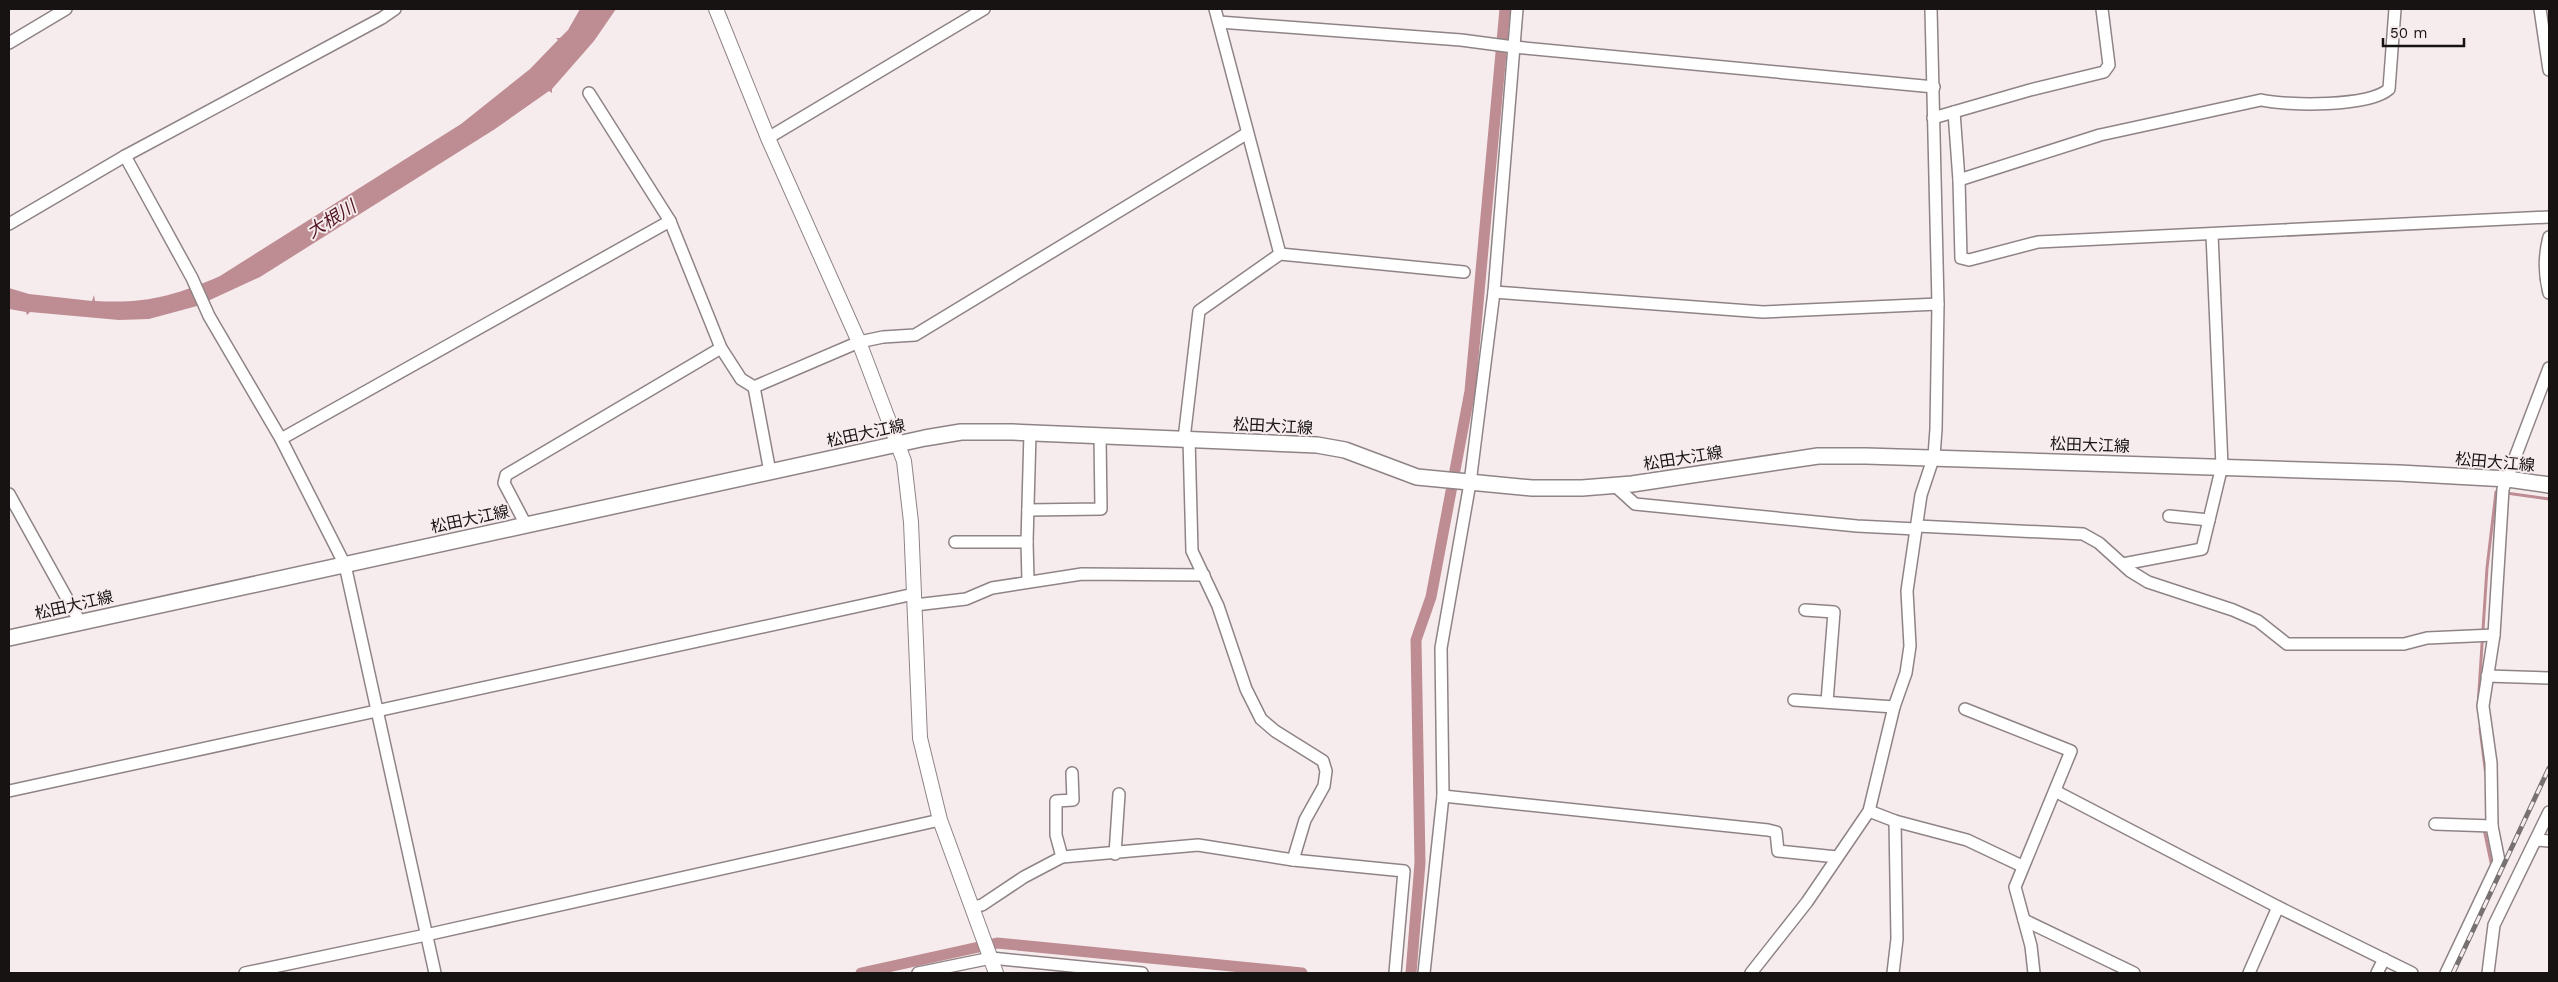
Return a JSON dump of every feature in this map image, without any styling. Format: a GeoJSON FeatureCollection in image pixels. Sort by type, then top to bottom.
{"type":"FeatureCollection","features":[{"type":"Feature","properties":{"kind":"main road","name":"松田大江線"},"geometry":{"type":"LineString","coordinates":[[9,638],[961,432],[1030,433],[1317,445],[1345,450],[1417,477],[1532,488],[1614,486],[1818,456],[1934,456],[2222,466],[2508,479],[2549,486]]}},
{"type":"Feature","properties":{"kind":"street"},"geometry":{"type":"LineString","coordinates":[[9,43],[66,9]]}},
{"type":"Feature","properties":{"kind":"street"},"geometry":{"type":"LineString","coordinates":[[9,224],[125,156],[382,18],[395,9]]}},
{"type":"Feature","properties":{"kind":"street"},"geometry":{"type":"LineString","coordinates":[[716,9],[768,138],[858,342],[898,445],[905,469],[911,522],[920,738],[940,820],[996,973]]}},
{"type":"Feature","properties":{"kind":"street"},"geometry":{"type":"LineString","coordinates":[[768,138],[984,9]]}},
{"type":"Feature","properties":{"kind":"street"},"geometry":{"type":"LineString","coordinates":[[1215,9],[1246,134],[1280,254]]}},
{"type":"Feature","properties":{"kind":"street"},"geometry":{"type":"LineString","coordinates":[[1424,973],[1443,796],[1441,648],[1494,292],[1518,9]]}},
{"type":"Feature","properties":{"kind":"street"},"geometry":{"type":"LineString","coordinates":[[1751,973],[1807,902],[1869,811],[1894,707],[1906,673],[1910,646],[1906,591],[1921,495],[1934,456],[1938,304],[1931,9]]}},
{"type":"Feature","properties":{"kind":"street"},"geometry":{"type":"LineString","coordinates":[[1933,118],[2030,90],[2104,72],[2109,65],[2102,9]]}},
{"type":"Feature","properties":{"kind":"street"},"geometry":{"type":"LineString","coordinates":[[1960,180],[2100,135],[2251,102],[2261,100],[2279,104],[2348,102],[2383,94],[2389,88],[2395,9]]}},
{"type":"Feature","properties":{"kind":"street"},"geometry":{"type":"LineString","coordinates":[[2540,9],[2549,70]]}},
{"type":"Feature","properties":{"kind":"street"},"geometry":{"type":"LineString","coordinates":[[1219,22],[1461,40],[1514,48],[1934,87]]}},
{"type":"Feature","properties":{"kind":"street"},"geometry":{"type":"LineString","coordinates":[[589,93],[670,221],[721,348],[741,379],[754,386]]}},
{"type":"Feature","properties":{"kind":"street"},"geometry":{"type":"LineString","coordinates":[[1954,112],[1960,180],[1961,258],[1969,260],[2038,242],[2549,218]]}},
{"type":"Feature","properties":{"kind":"street"},"geometry":{"type":"LineString","coordinates":[[754,386],[858,342],[915,334],[1246,134]]}},
{"type":"Feature","properties":{"kind":"street"},"geometry":{"type":"LineString","coordinates":[[125,156],[192,278],[209,316],[281,439],[345,565],[434,973]]}},
{"type":"Feature","properties":{"kind":"street"},"geometry":{"type":"LineString","coordinates":[[281,439],[670,221]]}},
{"type":"Feature","properties":{"kind":"street"},"geometry":{"type":"LineString","coordinates":[[2122,564],[2202,549],[2222,466],[2212,234]]}},
{"type":"Feature","properties":{"kind":"street"},"geometry":{"type":"LineString","coordinates":[[2549,236],[2545,269],[2549,293]]}},
{"type":"Feature","properties":{"kind":"street"},"geometry":{"type":"LineString","coordinates":[[1292,860],[1305,820],[1324,786],[1326,771],[1323,761],[1275,731],[1262,719],[1246,689],[1218,606],[1192,551],[1186,439],[1199,311],[1280,254],[1464,272]]}},
{"type":"Feature","properties":{"kind":"street"},"geometry":{"type":"LineString","coordinates":[[1494,292],[1763,312],[1938,304]]}},
{"type":"Feature","properties":{"kind":"street"},"geometry":{"type":"LineString","coordinates":[[526,525],[504,483],[506,475],[721,348]]}},
{"type":"Feature","properties":{"kind":"street"},"geometry":{"type":"LineString","coordinates":[[2446,973],[2499,862],[2492,826],[2491,762],[2483,706],[2494,635],[2503,489],[2549,368]]}},
{"type":"Feature","properties":{"kind":"street"},"geometry":{"type":"LineString","coordinates":[[754,386],[770,472]]}},
{"type":"Feature","properties":{"kind":"street"},"geometry":{"type":"LineString","coordinates":[[1028,581],[1027,542],[1030,433]]}},
{"type":"Feature","properties":{"kind":"street"},"geometry":{"type":"LineString","coordinates":[[1028,510],[1101,509],[1100,436]]}},
{"type":"Feature","properties":{"kind":"street"},"geometry":{"type":"LineString","coordinates":[[1614,486],[1636,504],[1857,526],[2083,534],[2099,543],[2122,564],[2148,582],[2233,610],[2258,621],[2287,644],[2404,644],[2427,638],[2494,635]]}},
{"type":"Feature","properties":{"kind":"street"},"geometry":{"type":"LineString","coordinates":[[9,494],[80,622]]}},
{"type":"Feature","properties":{"kind":"street"},"geometry":{"type":"LineString","coordinates":[[2169,516],[2209,520]]}},
{"type":"Feature","properties":{"kind":"street"},"geometry":{"type":"LineString","coordinates":[[955,542],[1027,542]]}},
{"type":"Feature","properties":{"kind":"street"},"geometry":{"type":"LineString","coordinates":[[9,791],[378,710],[915,600],[966,599],[992,588],[1082,574],[1204,575]]}},
{"type":"Feature","properties":{"kind":"street"},"geometry":{"type":"LineString","coordinates":[[1805,610],[1834,612],[1827,702]]}},
{"type":"Feature","properties":{"kind":"street"},"geometry":{"type":"LineString","coordinates":[[2488,676],[2549,678]]}},
{"type":"Feature","properties":{"kind":"street"},"geometry":{"type":"LineString","coordinates":[[1794,700],[1894,707]]}},
{"type":"Feature","properties":{"kind":"street"},"geometry":{"type":"LineString","coordinates":[[1965,709],[2071,751],[2022,866],[2015,888],[2031,946],[2034,973]]}},
{"type":"Feature","properties":{"kind":"street"},"geometry":{"type":"LineString","coordinates":[[1062,857],[1056,835],[1056,801],[1073,800],[1072,773]]}},
{"type":"Feature","properties":{"kind":"street"},"geometry":{"type":"LineString","coordinates":[[2055,791],[2278,907],[2412,973]]}},
{"type":"Feature","properties":{"kind":"street"},"geometry":{"type":"LineString","coordinates":[[1114,854],[1119,794]]}},
{"type":"Feature","properties":{"kind":"street"},"geometry":{"type":"LineString","coordinates":[[1443,796],[1768,830],[1776,832],[1778,851],[1837,857]]}},
{"type":"Feature","properties":{"kind":"street"},"geometry":{"type":"LineString","coordinates":[[1869,811],[1895,821],[1967,840],[2022,866]]}},
{"type":"Feature","properties":{"kind":"street"},"geometry":{"type":"LineString","coordinates":[[2488,973],[2494,925],[2549,812]]}},
{"type":"Feature","properties":{"kind":"street"},"geometry":{"type":"LineString","coordinates":[[245,973],[426,935],[940,820]]}},
{"type":"Feature","properties":{"kind":"street"},"geometry":{"type":"LineString","coordinates":[[1893,973],[1897,939],[1895,821]]}},
{"type":"Feature","properties":{"kind":"street"},"geometry":{"type":"LineString","coordinates":[[2435,824],[2492,826]]}},
{"type":"Feature","properties":{"kind":"street"},"geometry":{"type":"LineString","coordinates":[[2536,840],[2549,841]]}},
{"type":"Feature","properties":{"kind":"street"},"geometry":{"type":"LineString","coordinates":[[973,907],[982,905],[1024,878],[1062,857],[1114,854],[1198,845],[1292,860],[1404,871],[1395,973]]}},
{"type":"Feature","properties":{"kind":"street"},"geometry":{"type":"LineString","coordinates":[[2249,973],[2278,907]]}},
{"type":"Feature","properties":{"kind":"street"},"geometry":{"type":"LineString","coordinates":[[2024,920],[2134,973]]}},
{"type":"Feature","properties":{"kind":"street"},"geometry":{"type":"LineString","coordinates":[[918,973],[990,957],[1142,973]]}},
{"type":"Feature","properties":{"kind":"street"},"geometry":{"type":"LineString","coordinates":[[2377,973],[2384,959]]}},
{"type":"Feature","properties":{"kind":"water","name":"大根川"},"geometry":{"type":"Polygon","coordinates":[[[580,9],[616,9],[594,41],[552,89],[552,93],[549,91],[495,129],[260,277],[197,306],[149,319],[119,320],[30,312],[27,315],[26,312],[9,309],[9,288],[29,294],[92,301],[94,295],[95,301],[113,302],[159,297],[189,289],[220,276],[461,124],[530,69],[558,40],[556,38],[560,38],[568,30],[580,9]]]}},
{"type":"Feature","properties":{"kind":"waterway"},"geometry":{"type":"LineString","coordinates":[[1411,973],[1420,863],[1416,640],[1431,597],[1470,391],[1505,9]]}},
{"type":"Feature","properties":{"kind":"waterway"},"geometry":{"type":"LineString","coordinates":[[2478,706],[2487,568],[2496,492],[2499,493]]}},
{"type":"Feature","properties":{"kind":"waterway"},"geometry":{"type":"LineString","coordinates":[[2506,493],[2549,499]]}},
{"type":"Feature","properties":{"kind":"waterway"},"geometry":{"type":"LineString","coordinates":[[2480,728],[2486,776]]}},
{"type":"Feature","properties":{"kind":"waterway"},"geometry":{"type":"LineString","coordinates":[[2484,829],[2492,867]]}},
{"type":"Feature","properties":{"kind":"waterway"},"geometry":{"type":"LineString","coordinates":[[861,973],[997,943],[1302,973]]}},
{"type":"Feature","properties":{"kind":"railway"},"geometry":{"type":"LineString","coordinates":[[2453,973],[2549,768]]}}]}
